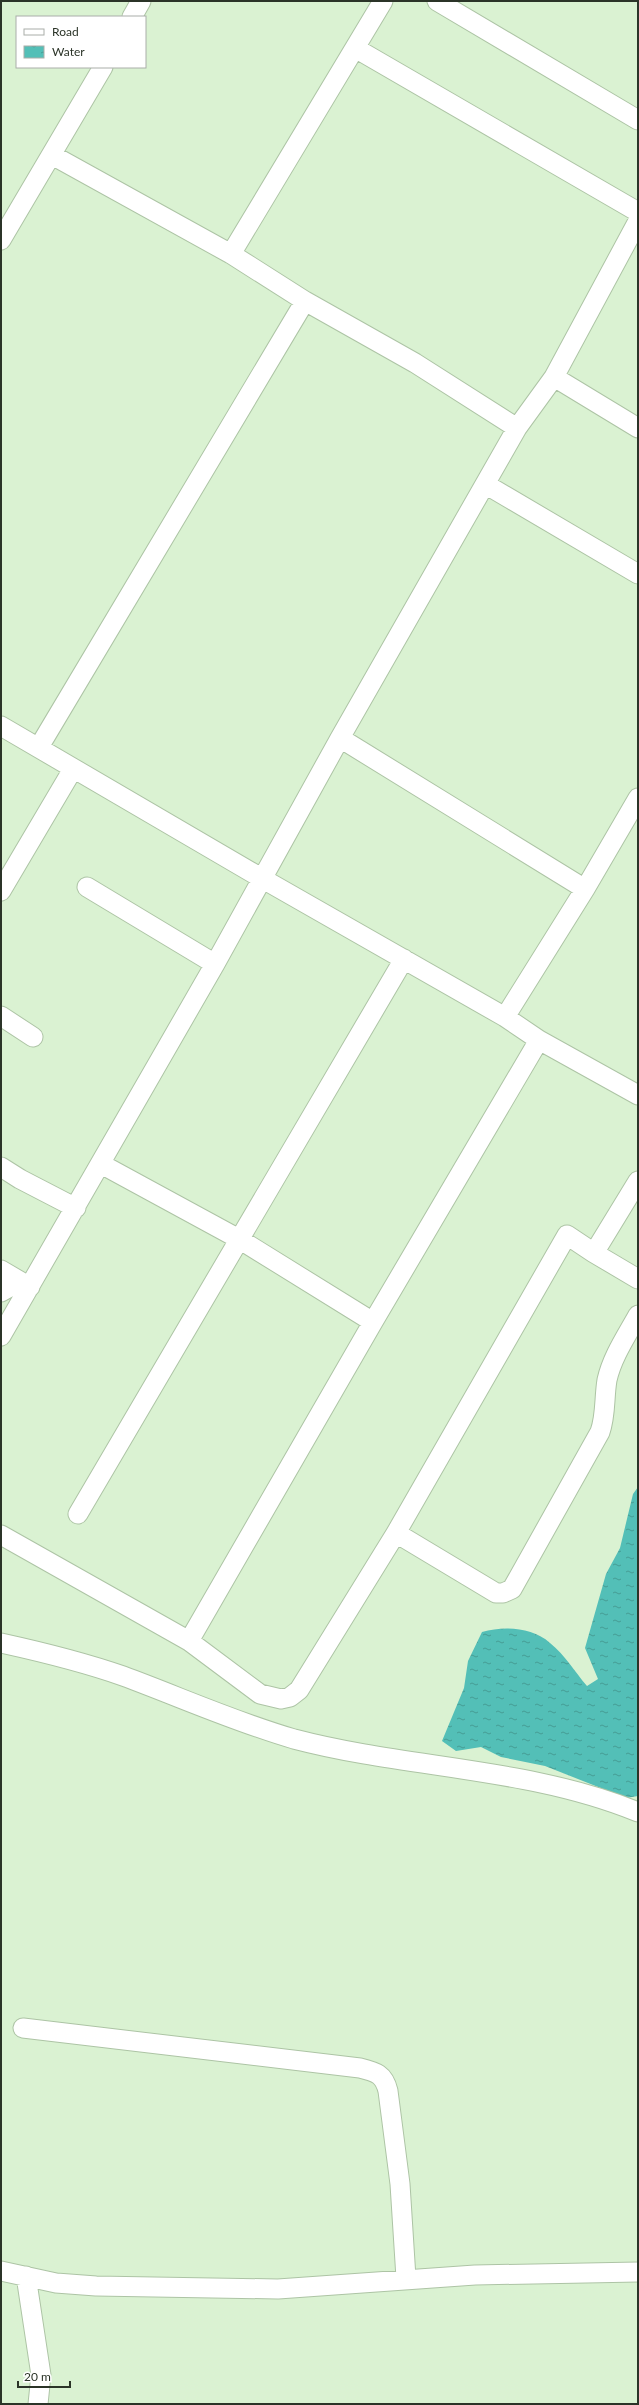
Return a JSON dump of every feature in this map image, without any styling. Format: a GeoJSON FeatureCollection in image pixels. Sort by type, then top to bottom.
{"type":"FeatureCollection","features":[{"type":"Feature","properties":{"kind":"street"},"geometry":{"type":"LineString","coordinates":[[133,16],[141,1]]}},
{"type":"Feature","properties":{"kind":"street"},"geometry":{"type":"LineString","coordinates":[[232,254],[383,1]]}},
{"type":"Feature","properties":{"kind":"street"},"geometry":{"type":"LineString","coordinates":[[437,1],[638,120]]}},
{"type":"Feature","properties":{"kind":"street"},"geometry":{"type":"LineString","coordinates":[[355,48],[638,212]]}},
{"type":"Feature","properties":{"kind":"street"},"geometry":{"type":"LineString","coordinates":[[1,240],[102,68]]}},
{"type":"Feature","properties":{"kind":"street"},"geometry":{"type":"LineString","coordinates":[[52,155],[232,254],[304,301],[415,363],[517,428]]}},
{"type":"Feature","properties":{"kind":"street"},"geometry":{"type":"LineString","coordinates":[[1,1336],[24,1285],[76,1208],[263,879],[340,738],[517,428],[554,377],[638,221]]}},
{"type":"Feature","properties":{"kind":"street"},"geometry":{"type":"LineString","coordinates":[[39,747],[304,301]]}},
{"type":"Feature","properties":{"kind":"street"},"geometry":{"type":"LineString","coordinates":[[554,377],[638,428]]}},
{"type":"Feature","properties":{"kind":"street"},"geometry":{"type":"LineString","coordinates":[[485,484],[638,574]]}},
{"type":"Feature","properties":{"kind":"street"},"geometry":{"type":"LineString","coordinates":[[1,726],[263,879],[505,1017],[539,1040],[637,1092]]}},
{"type":"Feature","properties":{"kind":"street"},"geometry":{"type":"LineString","coordinates":[[340,738],[585,888]]}},
{"type":"Feature","properties":{"kind":"street"},"geometry":{"type":"LineString","coordinates":[[1,891],[73,769]]}},
{"type":"Feature","properties":{"kind":"street"},"geometry":{"type":"LineString","coordinates":[[505,1017],[585,888],[638,798]]}},
{"type":"Feature","properties":{"kind":"street"},"geometry":{"type":"LineString","coordinates":[[87,887],[215,964]]}},
{"type":"Feature","properties":{"kind":"street"},"geometry":{"type":"LineString","coordinates":[[78,1514],[404,959]]}},
{"type":"Feature","properties":{"kind":"street"},"geometry":{"type":"LineString","coordinates":[[1,1016],[33,1037]]}},
{"type":"Feature","properties":{"kind":"street"},"geometry":{"type":"LineString","coordinates":[[189,1641],[373,1322],[539,1040]]}},
{"type":"Feature","properties":{"kind":"street"},"geometry":{"type":"LineString","coordinates":[[101,1164],[239,1239],[373,1322]]}},
{"type":"Feature","properties":{"kind":"street"},"geometry":{"type":"LineString","coordinates":[[1,1167],[20,1179],[76,1208]]}},
{"type":"Feature","properties":{"kind":"street"},"geometry":{"type":"LineString","coordinates":[[594,1253],[638,1181]]}},
{"type":"Feature","properties":{"kind":"street"},"geometry":{"type":"LineString","coordinates":[[1,1535],[189,1641],[260,1694],[281,1699],[290,1697],[299,1690],[396,1533],[567,1235],[638,1279]]}},
{"type":"Feature","properties":{"kind":"street"},"geometry":{"type":"LineString","coordinates":[[1,1270],[24,1285]]}},
{"type":"Feature","properties":{"kind":"street"},"geometry":{"type":"LineString","coordinates":[[1,1292],[24,1285]]}},
{"type":"Feature","properties":{"kind":"street"},"geometry":{"type":"LineString","coordinates":[[396,1533],[496,1594],[503,1593],[512,1588],[600,1432],[604,1421],[607,1380],[611,1366],[638,1315]]}},
{"type":"Feature","properties":{"kind":"street"},"geometry":{"type":"LineString","coordinates":[[1,1643],[122,1676],[250,1725],[295,1739],[357,1752],[534,1781],[621,1805],[638,1812]]}},
{"type":"Feature","properties":{"kind":"street"},"geometry":{"type":"LineString","coordinates":[[23,2028],[360,2068],[381,2075],[387,2086],[400,2184],[406,2278]]}},
{"type":"Feature","properties":{"kind":"street"},"geometry":{"type":"LineString","coordinates":[[1,2271],[56,2284],[96,2286],[278,2288],[406,2278],[638,2272]]}},
{"type":"Feature","properties":{"kind":"street"},"geometry":{"type":"LineString","coordinates":[[26,2276],[41,2375],[38,2404]]}},
{"type":"Feature","properties":{"kind":"water"},"geometry":{"type":"Polygon","coordinates":[[[638,1487],[638,1796],[626,1798],[545,1766],[501,1757],[481,1747],[456,1751],[442,1741],[464,1688],[468,1661],[482,1632],[499,1629],[518,1629],[535,1634],[550,1643],[565,1658],[587,1686],[598,1679],[585,1648],[606,1574],[620,1548],[633,1494],[638,1487]]]}}]}
